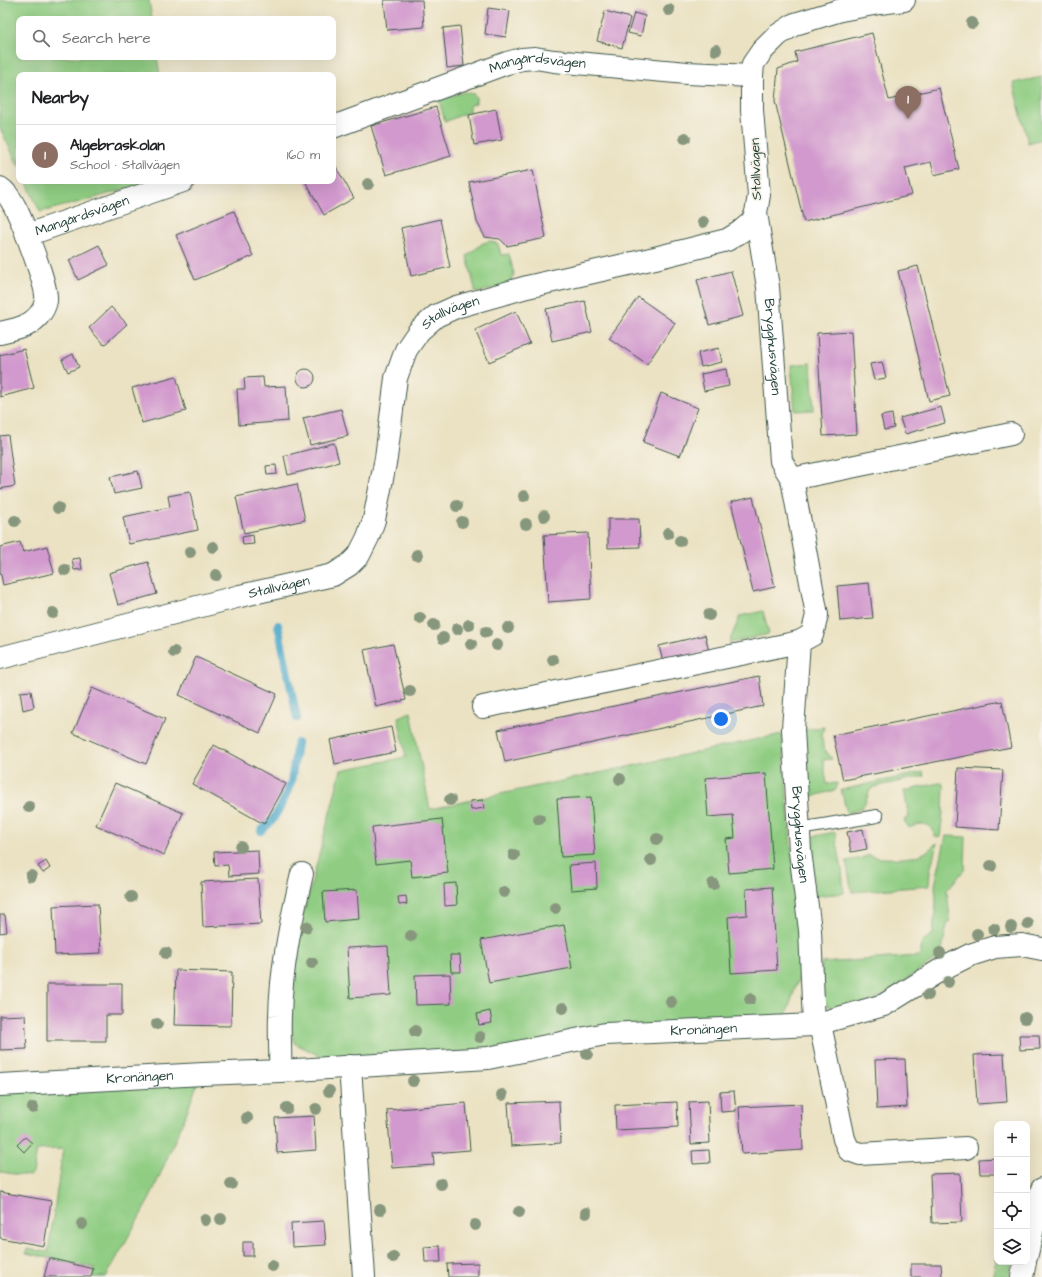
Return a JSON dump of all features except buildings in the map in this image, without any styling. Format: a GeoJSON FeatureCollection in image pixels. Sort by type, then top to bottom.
{"type":"FeatureCollection","features":[{"type":"Feature","properties":{"kind":"street","name":"Stallvägen"},"geometry":{"type":"LineString","coordinates":[[0,658],[240,596],[333,575],[349,566],[359,555],[374,520],[386,458],[396,378],[406,350],[419,330],[436,316],[456,307],[527,287],[727,240],[740,232],[752,222],[756,213],[759,195],[752,110],[752,76],[753,64],[762,51],[778,35],[795,24],[841,10],[878,1],[904,0]]}},
{"type":"Feature","properties":{"kind":"street","name":"Mangårdsvägen"},"geometry":{"type":"LineString","coordinates":[[336,126],[480,72],[522,59],[535,58],[687,73],[752,76]]}},
{"type":"Feature","properties":{"kind":"street","name":"Mangårdsvägen"},"geometry":{"type":"LineString","coordinates":[[27,235],[174,184]]}},
{"type":"Feature","properties":{"kind":"street","name":"Mangårdsvägen"},"geometry":{"type":"LineString","coordinates":[[0,188],[5,190],[19,215],[45,288],[46,300],[42,309],[32,321],[15,329],[0,333]]}},
{"type":"Feature","properties":{"kind":"street","name":"Brygghusvägen"},"geometry":{"type":"LineString","coordinates":[[483,707],[799,642],[812,635],[817,615],[792,480],[781,461],[768,287],[756,213]]}},
{"type":"Feature","properties":{"kind":"street"},"geometry":{"type":"LineString","coordinates":[[792,480],[1011,434]]}},
{"type":"Feature","properties":{"kind":"street","name":"Brygghusvägen"},"geometry":{"type":"LineString","coordinates":[[799,642],[793,729],[801,858],[810,930],[817,1024],[844,1139],[849,1150],[860,1154],[966,1148]]}},
{"type":"Feature","properties":{"kind":"street"},"geometry":{"type":"LineString","coordinates":[[280,1071],[280,1016],[288,935],[302,874]]}},
{"type":"Feature","properties":{"kind":"street","name":"Kronängen"},"geometry":{"type":"LineString","coordinates":[[0,1085],[280,1071],[488,1058],[605,1034],[817,1024],[884,1005],[942,969],[988,949],[995,947],[1022,946],[1042,949]]}},
{"type":"Feature","properties":{"kind":"street"},"geometry":{"type":"LineString","coordinates":[[350,1066],[364,1277]]}},
{"type":"Feature","properties":{"kind":"street"},"geometry":{"type":"LineString","coordinates":[[1030,1241],[1042,1189]]}},
{"type":"Feature","properties":{"kind":"street"},"geometry":{"type":"LineString","coordinates":[[1022,1277],[1024,1265]]}},
{"type":"Feature","properties":{"kind":"lane"},"geometry":{"type":"LineString","coordinates":[[799,829],[877,816]]}},
{"type":"Feature","properties":{"kind":"green space"},"geometry":{"type":"Polygon","coordinates":[[[0,0],[149,0],[152,16],[16,16],[16,60],[158,60],[160,72],[16,72],[16,161],[0,128],[0,0]]]}},
{"type":"Feature","properties":{"kind":"green space"},"geometry":{"type":"Polygon","coordinates":[[[1042,77],[1042,139],[1028,143],[1013,83],[1042,77]]]}},
{"type":"Feature","properties":{"kind":"green space"},"geometry":{"type":"Polygon","coordinates":[[[464,92],[474,94],[476,97],[476,103],[470,105],[470,111],[445,122],[439,100],[464,92]]]}},
{"type":"Feature","properties":{"kind":"green space"},"geometry":{"type":"Polygon","coordinates":[[[27,184],[143,184],[80,202],[40,212],[27,184]]]}},
{"type":"Feature","properties":{"kind":"green space"},"geometry":{"type":"Polygon","coordinates":[[[490,241],[498,244],[501,255],[509,254],[514,274],[510,284],[476,293],[467,256],[483,243],[490,241]]]}},
{"type":"Feature","properties":{"kind":"green space"},"geometry":{"type":"Polygon","coordinates":[[[811,363],[814,410],[795,411],[791,365],[811,363]]]}},
{"type":"Feature","properties":{"kind":"green space"},"geometry":{"type":"Polygon","coordinates":[[[763,611],[769,634],[729,643],[740,616],[763,611]]]}},
{"type":"Feature","properties":{"kind":"green space"},"geometry":{"type":"Polygon","coordinates":[[[411,712],[430,809],[782,734],[801,972],[786,1015],[488,1051],[328,1060],[294,1043],[287,1006],[301,924],[341,770],[406,757],[398,717],[411,712]]]}},
{"type":"Feature","properties":{"kind":"green space"},"geometry":{"type":"Polygon","coordinates":[[[824,727],[822,735],[823,747],[832,759],[823,760],[827,784],[837,783],[836,790],[810,797],[807,795],[803,730],[824,727]]]}},
{"type":"Feature","properties":{"kind":"green space"},"geometry":{"type":"Polygon","coordinates":[[[923,772],[924,776],[874,787],[870,790],[861,808],[847,813],[841,790],[923,772]]]}},
{"type":"Feature","properties":{"kind":"green space"},"geometry":{"type":"Polygon","coordinates":[[[942,783],[944,787],[940,837],[937,838],[930,827],[925,824],[915,825],[909,828],[904,820],[909,817],[904,791],[942,783]]]}},
{"type":"Feature","properties":{"kind":"green space"},"geometry":{"type":"Polygon","coordinates":[[[835,832],[842,870],[844,893],[815,896],[810,837],[835,832]]]}},
{"type":"Feature","properties":{"kind":"green space"},"geometry":{"type":"Polygon","coordinates":[[[946,836],[966,837],[965,869],[947,890],[950,920],[947,925],[942,950],[935,960],[876,1000],[841,1010],[827,1005],[823,999],[821,963],[920,955],[921,945],[933,934],[936,901],[935,885],[946,836]]]}},
{"type":"Feature","properties":{"kind":"green space"},"geometry":{"type":"Polygon","coordinates":[[[937,843],[930,871],[929,886],[852,892],[846,861],[859,859],[869,855],[880,858],[903,858],[917,856],[924,853],[937,843]]]}},
{"type":"Feature","properties":{"kind":"green space"},"geometry":{"type":"Polygon","coordinates":[[[199,1079],[185,1117],[150,1198],[106,1277],[93,1277],[95,1268],[26,1253],[27,1249],[48,1252],[63,1149],[37,1150],[33,1173],[29,1176],[0,1172],[0,1090],[199,1079]]]}},
{"type":"Feature","properties":{"kind":"green space"},"geometry":{"type":"Polygon","coordinates":[[[995,1265],[1011,1265],[1009,1277],[992,1277],[995,1265]]]}},
{"type":"Feature","properties":{"kind":"waterway"},"geometry":{"type":"LineString","coordinates":[[278,625],[297,718]]}},
{"type":"Feature","properties":{"kind":"waterway"},"geometry":{"type":"LineString","coordinates":[[261,831],[272,821],[281,806],[291,783],[297,743]]}},
{"type":"Feature","properties":{"kind":"place","name":"Algebraskolan"},"geometry":{"type":"Point","coordinates":[908,119]}}]}
